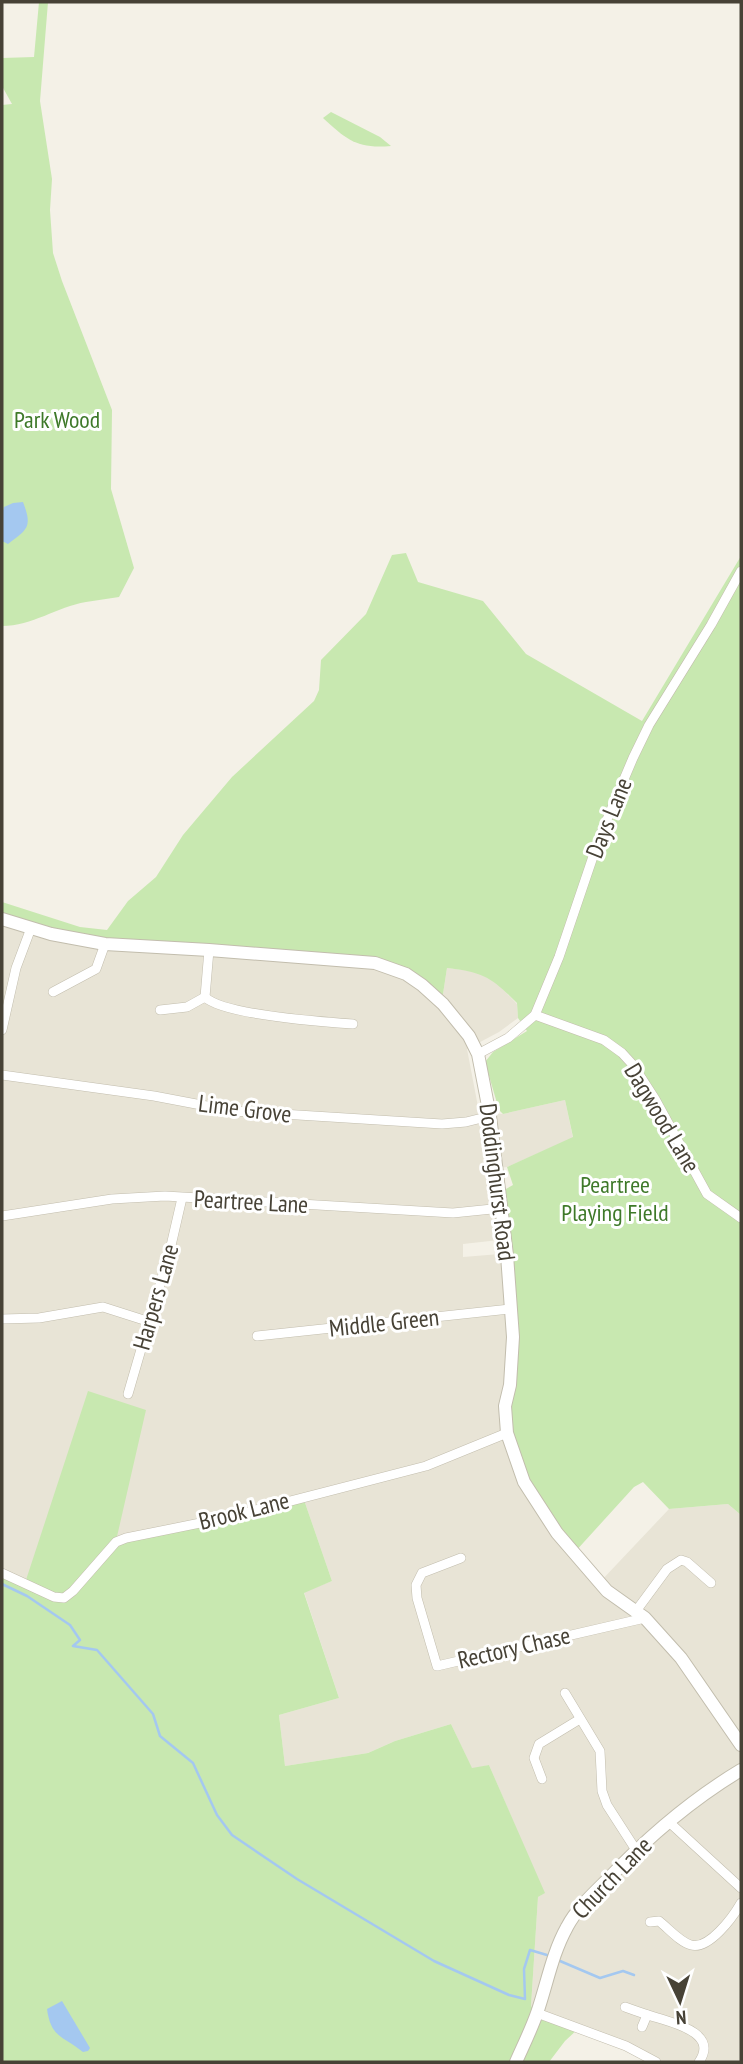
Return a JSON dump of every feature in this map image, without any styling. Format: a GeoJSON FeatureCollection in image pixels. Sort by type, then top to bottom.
{"type":"FeatureCollection","features":[{"type":"Feature","properties":{"kind":"street","name":"Days Lane"},"geometry":{"type":"LineString","coordinates":[[478,1054],[508,1038],[535,1015],[559,957],[600,836],[633,758],[649,725],[741,571]]}},
{"type":"Feature","properties":{"kind":"street","name":"Doddinghurst Road"},"geometry":{"type":"LineString","coordinates":[[2,919],[105,944],[364,962],[391,967],[422,985],[443,1004],[469,1036],[478,1054],[490,1116],[502,1208],[510,1309],[512,1367],[505,1406],[507,1433],[524,1482],[557,1534],[607,1591],[641,1615],[681,1658],[741,1745]]}},
{"type":"Feature","properties":{"kind":"street"},"geometry":{"type":"LineString","coordinates":[[2,1030],[16,968],[32,928]]}},
{"type":"Feature","properties":{"kind":"street"},"geometry":{"type":"LineString","coordinates":[[53,992],[96,969],[105,944]]}},
{"type":"Feature","properties":{"kind":"street"},"geometry":{"type":"LineString","coordinates":[[209,950],[205,997],[209,1002],[222,1007],[302,1021],[353,1024]]}},
{"type":"Feature","properties":{"kind":"street"},"geometry":{"type":"LineString","coordinates":[[160,1010],[187,1007],[205,997]]}},
{"type":"Feature","properties":{"kind":"street","name":"Dagwood Lane"},"geometry":{"type":"LineString","coordinates":[[535,1015],[604,1040],[622,1053],[655,1099],[707,1194],[741,1218]]}},
{"type":"Feature","properties":{"kind":"street","name":"Lime Grove"},"geometry":{"type":"LineString","coordinates":[[2,1075],[154,1096],[233,1111],[442,1124],[490,1116]]}},
{"type":"Feature","properties":{"kind":"street","name":"Peartree Lane"},"geometry":{"type":"LineString","coordinates":[[2,1216],[112,1199],[164,1196],[453,1213],[502,1208]]}},
{"type":"Feature","properties":{"kind":"street","name":"Harpers Lane"},"geometry":{"type":"LineString","coordinates":[[128,1394],[170,1250],[182,1198]]}},
{"type":"Feature","properties":{"kind":"street"},"geometry":{"type":"LineString","coordinates":[[2,1319],[39,1318],[103,1307],[149,1322]]}},
{"type":"Feature","properties":{"kind":"street","name":"Middle Green"},"geometry":{"type":"LineString","coordinates":[[257,1336],[510,1309]]}},
{"type":"Feature","properties":{"kind":"street","name":"Brook Lane"},"geometry":{"type":"LineString","coordinates":[[2,1573],[54,1597],[64,1598],[116,1542],[225,1518],[426,1466],[507,1433]]}},
{"type":"Feature","properties":{"kind":"street","name":"Rectory Chase"},"geometry":{"type":"LineString","coordinates":[[461,1558],[422,1573],[416,1585],[417,1598],[437,1666],[641,1615]]}},
{"type":"Feature","properties":{"kind":"street"},"geometry":{"type":"LineString","coordinates":[[641,1615],[667,1569],[681,1560],[711,1583]]}},
{"type":"Feature","properties":{"kind":"street"},"geometry":{"type":"LineString","coordinates":[[565,1693],[600,1751],[602,1791],[607,1805],[636,1850]]}},
{"type":"Feature","properties":{"kind":"street"},"geometry":{"type":"LineString","coordinates":[[542,1779],[534,1758],[539,1744],[580,1719]]}},
{"type":"Feature","properties":{"kind":"street","name":"Church Lane"},"geometry":{"type":"LineString","coordinates":[[516,2062],[537,2013],[555,1952],[568,1926],[586,1901],[636,1850],[669,1822],[706,1791],[741,1770]]}},
{"type":"Feature","properties":{"kind":"street"},"geometry":{"type":"LineString","coordinates":[[669,1822],[741,1888]]}},
{"type":"Feature","properties":{"kind":"street"},"geometry":{"type":"LineString","coordinates":[[657,1919],[687,1944],[700,1946],[708,1942],[734,1916],[741,1903]]}},
{"type":"Feature","properties":{"kind":"street"},"geometry":{"type":"LineString","coordinates":[[625,2007],[688,2028],[702,2040],[703,2057],[699,2062]]}},
{"type":"Feature","properties":{"kind":"street"},"geometry":{"type":"LineString","coordinates":[[537,2013],[626,2046],[656,2062]]}},
{"type":"Feature","properties":{"kind":"street"},"geometry":{"type":"LineString","coordinates":[[642,2027],[647,2015]]}},
{"type":"Feature","properties":{"kind":"shaded area"},"geometry":{"type":"Polygon","coordinates":[[[2,920],[364,962],[443,994],[447,968],[464,970],[480,973],[496,982],[517,1004],[518,1018],[467,1049],[479,1112],[503,1114],[565,1100],[573,1138],[507,1167],[491,1169],[499,1240],[463,1244],[463,1257],[500,1254],[524,1482],[600,1582],[669,1509],[728,1504],[741,1515],[741,2062],[656,2062],[537,2013],[531,2006],[538,1897],[544,1893],[489,1765],[472,1769],[451,1724],[395,1741],[368,1753],[285,1766],[279,1715],[339,1698],[304,1592],[332,1581],[303,1497],[73,1591],[2,1573],[2,920]]]}},
{"type":"Feature","properties":{"kind":"green space","name":"Park Wood"},"geometry":{"type":"Polygon","coordinates":[[[39,2],[48,2],[40,101],[52,179],[50,210],[53,253],[112,410],[111,489],[134,568],[119,597],[75,604],[24,623],[2,626],[2,105],[12,104],[2,86],[2,58],[34,57],[39,2]]]}},
{"type":"Feature","properties":{"kind":"green space"},"geometry":{"type":"Polygon","coordinates":[[[331,112],[380,137],[391,146],[369,146],[353,141],[323,118],[331,112]]]}},
{"type":"Feature","properties":{"kind":"green space","name":"Peartree Playing Field"},"geometry":{"type":"Polygon","coordinates":[[[406,553],[418,582],[483,601],[526,654],[642,721],[741,556],[741,1515],[728,1504],[669,1509],[643,1482],[634,1487],[574,1553],[524,1482],[507,1433],[510,1385],[504,1190],[513,1185],[507,1167],[573,1137],[565,1100],[503,1114],[499,1110],[485,1062],[493,1052],[527,1031],[518,1018],[517,1003],[501,988],[479,974],[447,968],[443,994],[437,998],[391,967],[105,944],[2,919],[2,902],[80,927],[107,930],[128,901],[156,877],[183,835],[232,777],[314,701],[319,690],[321,660],[366,614],[392,555],[406,553]]]}},
{"type":"Feature","properties":{"kind":"green space"},"geometry":{"type":"Polygon","coordinates":[[[88,1391],[146,1410],[116,1541],[303,1497],[332,1581],[304,1593],[339,1698],[279,1715],[285,1766],[368,1753],[395,1741],[451,1724],[472,1768],[489,1765],[545,1893],[538,1897],[531,2006],[537,2013],[579,2028],[549,2062],[2,2062],[2,1573],[25,1583],[88,1391]]]}},
{"type":"Feature","properties":{"kind":"water"},"geometry":{"type":"Polygon","coordinates":[[[23,502],[28,523],[20,535],[8,544],[2,541],[4,507],[23,502]]]}},
{"type":"Feature","properties":{"kind":"water"},"geometry":{"type":"Polygon","coordinates":[[[62,2001],[90,2048],[88,2051],[83,2052],[64,2039],[52,2026],[47,2009],[62,2001]]]}},
{"type":"Feature","properties":{"kind":"waterway"},"geometry":{"type":"LineString","coordinates":[[2,1584],[27,1596],[70,1625],[80,1640],[73,1646],[97,1650],[153,1714],[160,1736],[193,1763],[217,1815],[232,1835],[297,1879],[434,1961],[509,1995],[525,1999],[524,1969],[530,1950],[547,1955]]}},
{"type":"Feature","properties":{"kind":"waterway"},"geometry":{"type":"LineString","coordinates":[[560,1961],[600,1978],[623,1971],[634,1975]]}}]}
